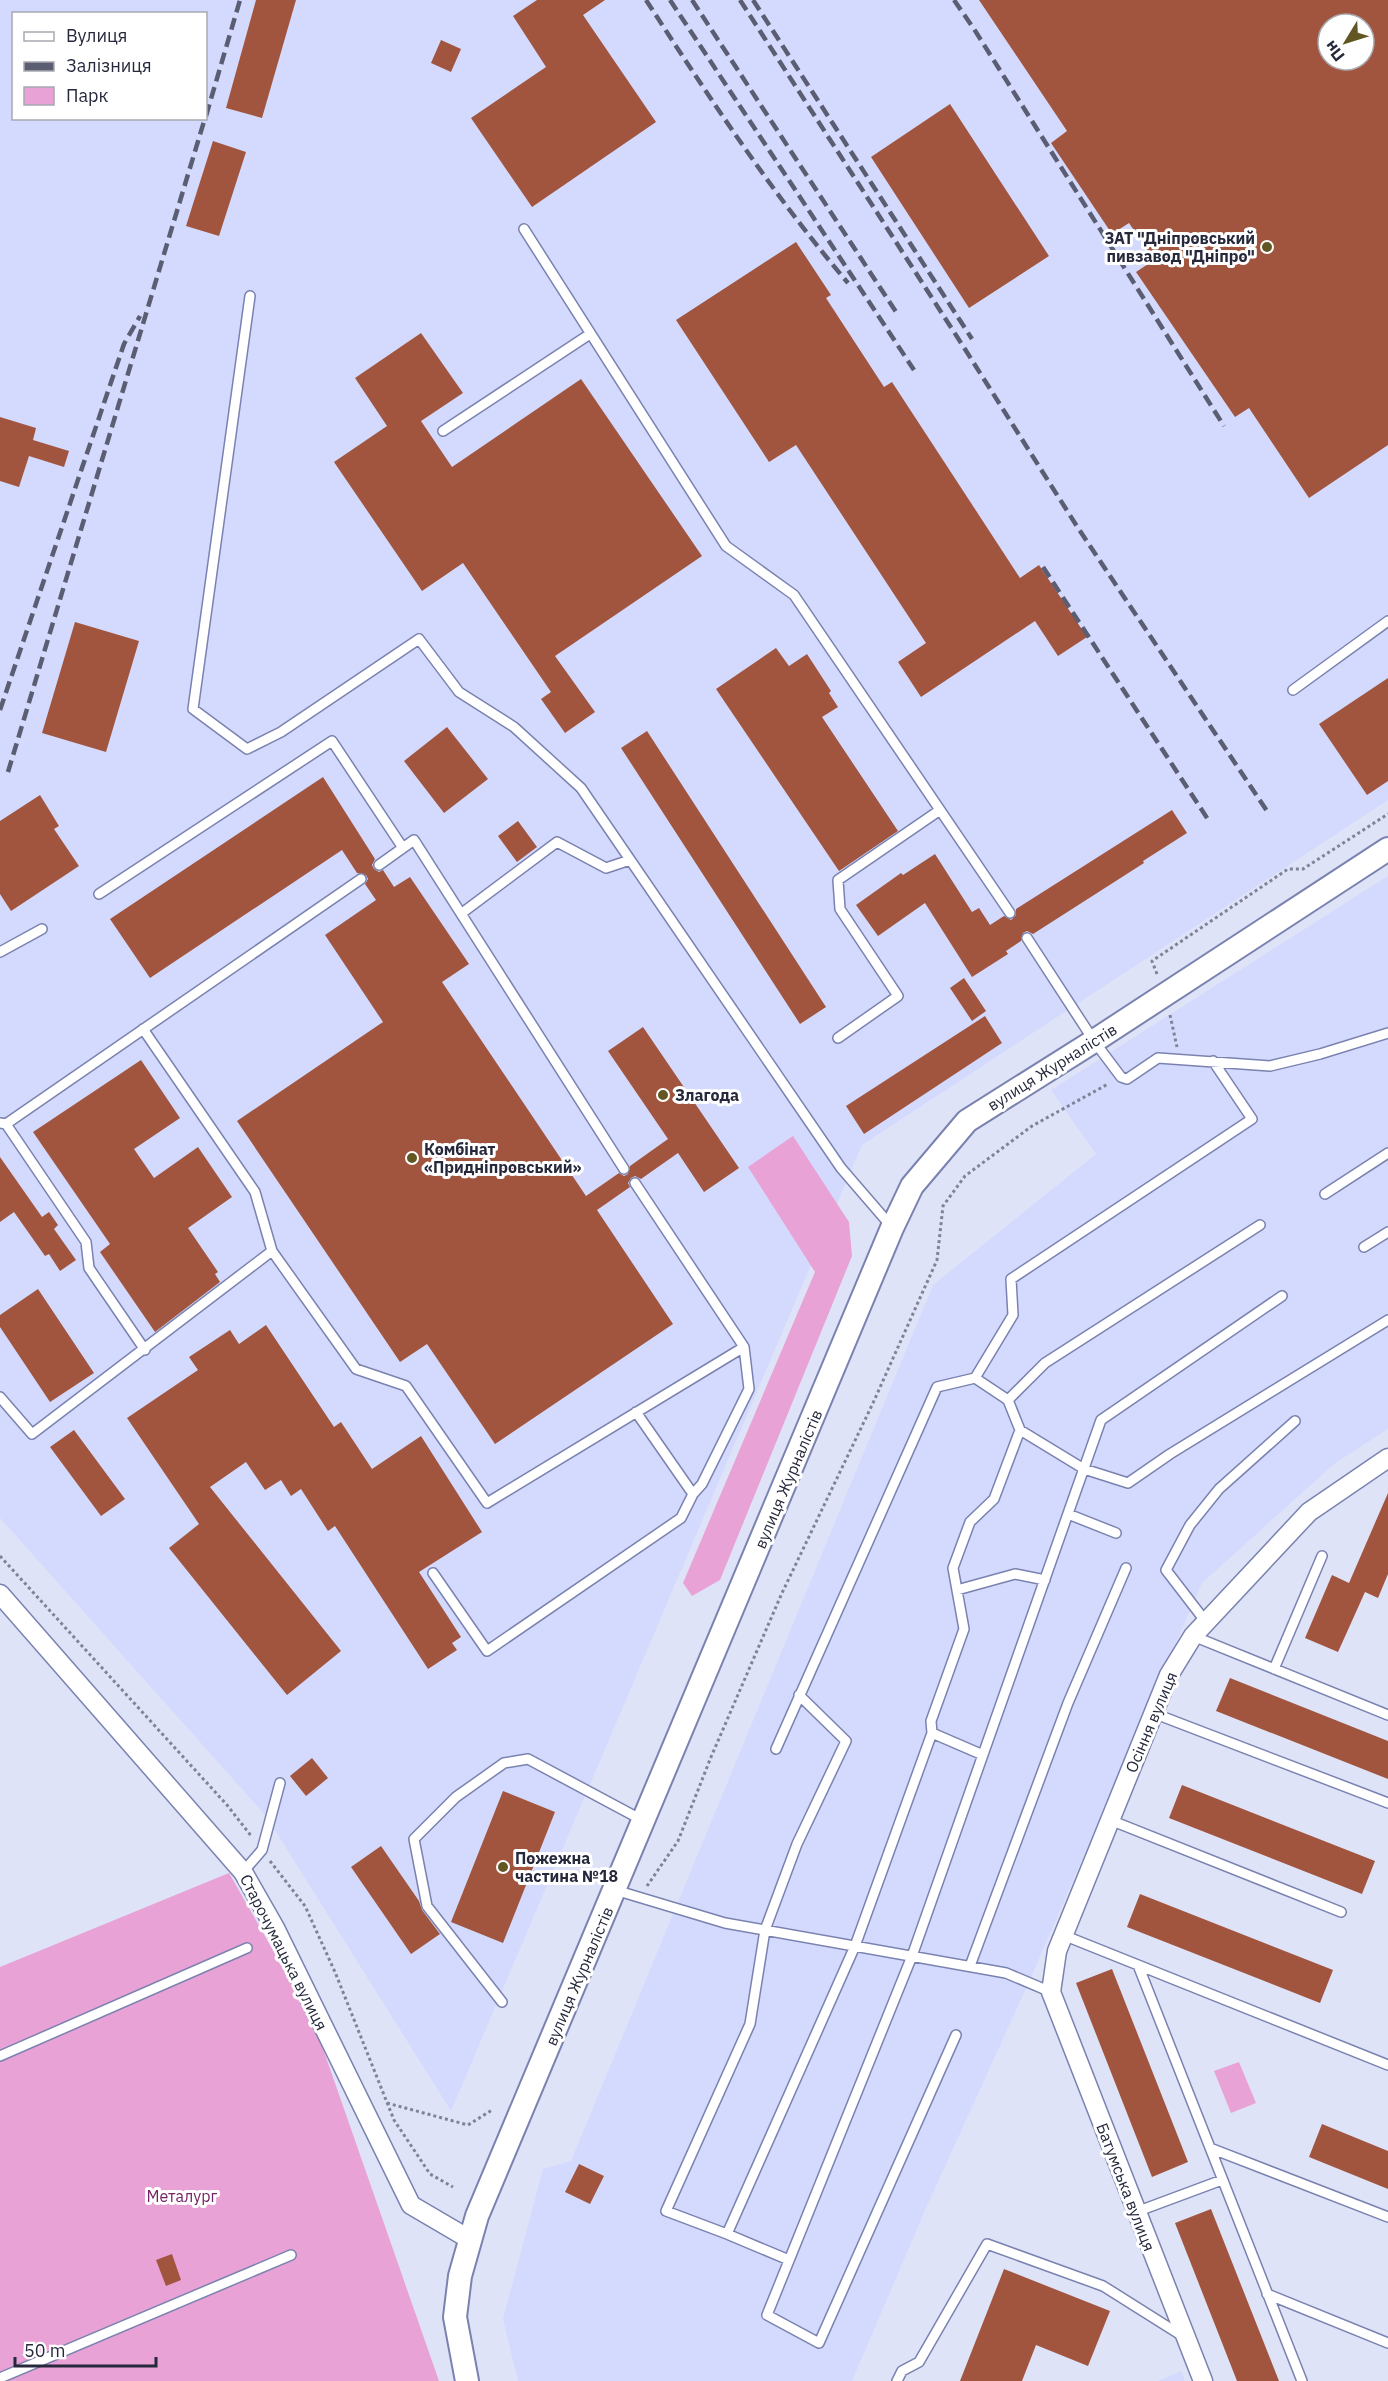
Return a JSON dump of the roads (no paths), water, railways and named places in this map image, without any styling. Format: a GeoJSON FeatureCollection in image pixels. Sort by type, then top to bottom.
{"type":"FeatureCollection","features":[{"type":"Feature","properties":{"kind":"street","name":"вулиця Журналістів"},"geometry":{"type":"LineString","coordinates":[[467,2381],[455,2318],[460,2276],[470,2240],[892,1228],[912,1186],[967,1121],[1388,849]]}},
{"type":"Feature","properties":{"kind":"street","name":"Осіння вулиця"},"geometry":{"type":"LineString","coordinates":[[1051,1992],[1057,1951],[1063,1935],[1169,1675],[1193,1636],[1310,1512],[1388,1458]]}},
{"type":"Feature","properties":{"kind":"street","name":"Старочумацька вулиця"},"geometry":{"type":"LineString","coordinates":[[0,1594],[243,1872],[275,1928],[411,2205],[470,2240]]}},
{"type":"Feature","properties":{"kind":"street","name":"Батумська вулиця"},"geometry":{"type":"LineString","coordinates":[[1051,1992],[1203,2381]]}},
{"type":"Feature","properties":{"kind":"lane"},"geometry":{"type":"LineString","coordinates":[[524,229],[726,546],[794,595],[1010,913]]}},
{"type":"Feature","properties":{"kind":"lane"},"geometry":{"type":"LineString","coordinates":[[250,296],[193,709],[247,749],[281,732],[419,639],[459,692],[514,727],[580,788],[841,1168],[892,1228]]}},
{"type":"Feature","properties":{"kind":"lane"},"geometry":{"type":"LineString","coordinates":[[443,431],[590,334]]}},
{"type":"Feature","properties":{"kind":"lane"},"geometry":{"type":"LineString","coordinates":[[1293,690],[1388,621]]}},
{"type":"Feature","properties":{"kind":"lane"},"geometry":{"type":"LineString","coordinates":[[99,894],[333,741],[403,848]]}},
{"type":"Feature","properties":{"kind":"lane"},"geometry":{"type":"LineString","coordinates":[[838,1038],[898,996],[840,909],[838,880],[940,810]]}},
{"type":"Feature","properties":{"kind":"lane"},"geometry":{"type":"LineString","coordinates":[[379,865],[414,840],[624,1170]]}},
{"type":"Feature","properties":{"kind":"lane"},"geometry":{"type":"LineString","coordinates":[[462,913],[557,842],[606,868],[630,860]]}},
{"type":"Feature","properties":{"kind":"lane"},"geometry":{"type":"LineString","coordinates":[[145,1350],[89,1268],[86,1242],[3,1124],[361,879]]}},
{"type":"Feature","properties":{"kind":"lane"},"geometry":{"type":"LineString","coordinates":[[0,952],[42,929]]}},
{"type":"Feature","properties":{"kind":"lane"},"geometry":{"type":"LineString","coordinates":[[1027,938],[1094,1041],[1121,1077],[1127,1079],[1158,1058],[1270,1066],[1388,1034]]}},
{"type":"Feature","properties":{"kind":"lane"},"geometry":{"type":"LineString","coordinates":[[143,1029],[255,1192],[272,1251],[356,1369],[406,1386],[487,1503],[744,1347]]}},
{"type":"Feature","properties":{"kind":"lane"},"geometry":{"type":"LineString","coordinates":[[776,1749],[937,1387],[975,1378],[1013,1315],[1011,1279],[1252,1119],[1213,1061]]}},
{"type":"Feature","properties":{"kind":"lane"},"geometry":{"type":"LineString","coordinates":[[1325,1194],[1388,1153]]}},
{"type":"Feature","properties":{"kind":"lane"},"geometry":{"type":"LineString","coordinates":[[433,1574],[487,1651],[681,1518],[693,1494],[702,1484],[749,1389],[744,1347],[634,1184]]}},
{"type":"Feature","properties":{"kind":"lane"},"geometry":{"type":"LineString","coordinates":[[1008,1400],[1045,1363],[1260,1225]]}},
{"type":"Feature","properties":{"kind":"lane"},"geometry":{"type":"LineString","coordinates":[[1364,1247],[1388,1232]]}},
{"type":"Feature","properties":{"kind":"lane"},"geometry":{"type":"LineString","coordinates":[[0,1397],[32,1434],[272,1251]]}},
{"type":"Feature","properties":{"kind":"lane"},"geometry":{"type":"LineString","coordinates":[[956,2035],[819,2343],[767,2315],[912,1956],[1101,1420],[1282,1296]]}},
{"type":"Feature","properties":{"kind":"lane"},"geometry":{"type":"LineString","coordinates":[[975,1378],[1008,1400],[1020,1430],[1083,1469],[1128,1483],[1170,1454],[1388,1320]]}},
{"type":"Feature","properties":{"kind":"lane"},"geometry":{"type":"LineString","coordinates":[[636,1412],[693,1494]]}},
{"type":"Feature","properties":{"kind":"lane"},"geometry":{"type":"LineString","coordinates":[[1206,1622],[1166,1570],[1190,1525],[1219,1489],[1295,1421]]}},
{"type":"Feature","properties":{"kind":"lane"},"geometry":{"type":"LineString","coordinates":[[727,2234],[855,1946],[933,1734],[930,1721],[964,1629],[954,1568],[970,1522],[994,1499],[1020,1430]]}},
{"type":"Feature","properties":{"kind":"lane"},"geometry":{"type":"LineString","coordinates":[[1068,1514],[1116,1533]]}},
{"type":"Feature","properties":{"kind":"lane"},"geometry":{"type":"LineString","coordinates":[[1274,1669],[1322,1556]]}},
{"type":"Feature","properties":{"kind":"lane"},"geometry":{"type":"LineString","coordinates":[[970,1966],[1068,1703],[1126,1568]]}},
{"type":"Feature","properties":{"kind":"lane"},"geometry":{"type":"LineString","coordinates":[[957,1590],[1015,1574],[1045,1580]]}},
{"type":"Feature","properties":{"kind":"lane"},"geometry":{"type":"LineString","coordinates":[[1193,1636],[1388,1715]]}},
{"type":"Feature","properties":{"kind":"lane"},"geometry":{"type":"LineString","coordinates":[[789,2260],[666,2211],[750,2024],[765,1929],[797,1844],[846,1741],[799,1695]]}},
{"type":"Feature","properties":{"kind":"lane"},"geometry":{"type":"LineString","coordinates":[[1153,1713],[1388,1803]]}},
{"type":"Feature","properties":{"kind":"lane"},"geometry":{"type":"LineString","coordinates":[[933,1734],[983,1755]]}},
{"type":"Feature","properties":{"kind":"lane"},"geometry":{"type":"LineString","coordinates":[[502,2002],[427,1906],[414,1839],[456,1797],[504,1763],[528,1759],[644,1821]]}},
{"type":"Feature","properties":{"kind":"lane"},"geometry":{"type":"LineString","coordinates":[[243,1872],[262,1850],[280,1783]]}},
{"type":"Feature","properties":{"kind":"lane"},"geometry":{"type":"LineString","coordinates":[[1110,1821],[1341,1912]]}},
{"type":"Feature","properties":{"kind":"lane"},"geometry":{"type":"LineString","coordinates":[[615,1890],[726,1923],[1006,1973],[1051,1992]]}},
{"type":"Feature","properties":{"kind":"lane"},"geometry":{"type":"LineString","coordinates":[[1063,1935],[1388,2065]]}},
{"type":"Feature","properties":{"kind":"lane"},"geometry":{"type":"LineString","coordinates":[[0,2056],[247,1948]]}},
{"type":"Feature","properties":{"kind":"lane"},"geometry":{"type":"LineString","coordinates":[[1138,1965],[1302,2381]]}},
{"type":"Feature","properties":{"kind":"lane"},"geometry":{"type":"LineString","coordinates":[[1210,2148],[1388,2217]]}},
{"type":"Feature","properties":{"kind":"lane"},"geometry":{"type":"LineString","coordinates":[[1136,2212],[1222,2180]]}},
{"type":"Feature","properties":{"kind":"lane"},"geometry":{"type":"LineString","coordinates":[[897,2381],[902,2371],[919,2362],[987,2244],[1103,2286],[1186,2338]]}},
{"type":"Feature","properties":{"kind":"lane"},"geometry":{"type":"LineString","coordinates":[[0,2378],[291,2255]]}},
{"type":"Feature","properties":{"kind":"lane"},"geometry":{"type":"LineString","coordinates":[[1267,2294],[1388,2343]]}},
{"type":"Feature","properties":{"kind":"railway"},"geometry":{"type":"LineString","coordinates":[[207,113],[240,0]]}},
{"type":"Feature","properties":{"kind":"railway"},"geometry":{"type":"LineString","coordinates":[[646,0],[768,180],[820,250],[848,283]]}},
{"type":"Feature","properties":{"kind":"railway"},"geometry":{"type":"LineString","coordinates":[[670,0],[914,370]]}},
{"type":"Feature","properties":{"kind":"railway"},"geometry":{"type":"LineString","coordinates":[[692,0],[898,315]]}},
{"type":"Feature","properties":{"kind":"railway"},"geometry":{"type":"LineString","coordinates":[[740,0],[1078,528],[1267,811]]}},
{"type":"Feature","properties":{"kind":"railway"},"geometry":{"type":"LineString","coordinates":[[753,0],[972,339]]}},
{"type":"Feature","properties":{"kind":"railway"},"geometry":{"type":"LineString","coordinates":[[954,0],[1224,426]]}},
{"type":"Feature","properties":{"kind":"railway"},"geometry":{"type":"LineString","coordinates":[[8,772],[204,120]]}},
{"type":"Feature","properties":{"kind":"railway"},"geometry":{"type":"LineString","coordinates":[[0,710],[124,344],[140,316]]}},
{"type":"Feature","properties":{"kind":"railway"},"geometry":{"type":"LineString","coordinates":[[1043,567],[1209,821]]}},
{"type":"Feature","properties":{"kind":"place","name":"ЗАТ \"Дніпровський пивзавод \"Дніпро\""},"geometry":{"type":"Point","coordinates":[1267,247]}},
{"type":"Feature","properties":{"kind":"place","name":"Злагода"},"geometry":{"type":"Point","coordinates":[663,1095]}},
{"type":"Feature","properties":{"kind":"place","name":"Комбінат «Придніпровський»"},"geometry":{"type":"Point","coordinates":[412,1158]}},
{"type":"Feature","properties":{"kind":"place","name":"Пожежна частина №18"},"geometry":{"type":"Point","coordinates":[503,1867]}},
{"type":"Feature","properties":{"kind":"park label","name":"Металург"},"geometry":{"type":"Point","coordinates":[182,2196]}}]}
